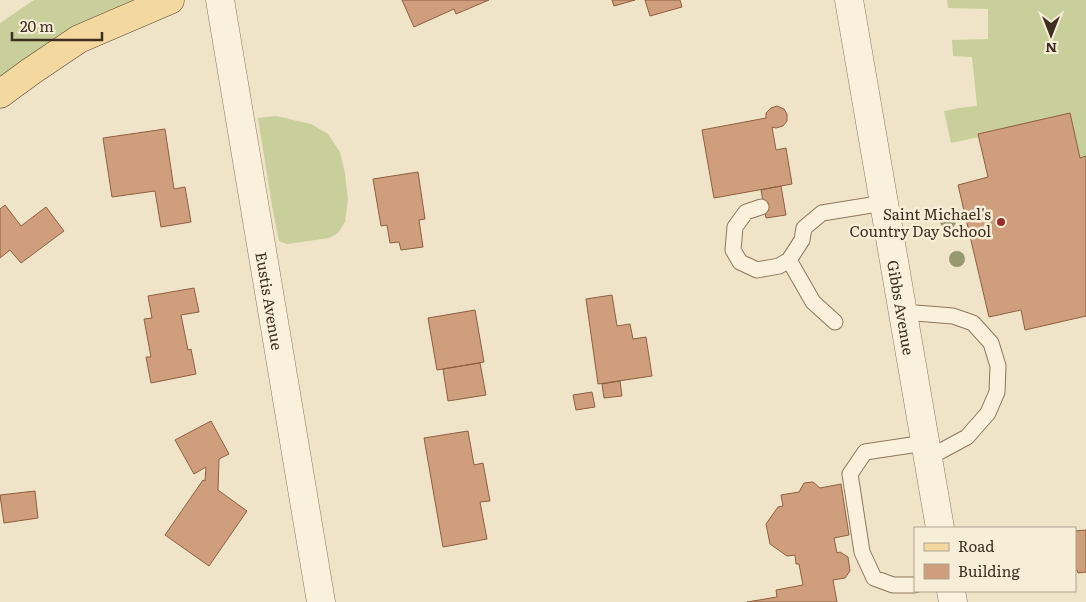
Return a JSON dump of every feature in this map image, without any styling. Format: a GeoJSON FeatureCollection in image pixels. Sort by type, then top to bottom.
{"type":"FeatureCollection","features":[{"type":"Feature","properties":{"kind":"main road"},"geometry":{"type":"LineString","coordinates":[[0,94],[78,39],[170,0]]}},
{"type":"Feature","properties":{"kind":"street","name":"Eustis Avenue"},"geometry":{"type":"LineString","coordinates":[[220,0],[321,602]]}},
{"type":"Feature","properties":{"kind":"street","name":"Gibbs Avenue"},"geometry":{"type":"LineString","coordinates":[[849,0],[940,527]]}},
{"type":"Feature","properties":{"kind":"lane"},"geometry":{"type":"LineString","coordinates":[[761,207],[746,212],[735,227],[733,250],[740,262],[757,270],[779,266],[789,260],[802,240],[804,228],[822,214],[884,203]]}},
{"type":"Feature","properties":{"kind":"lane"},"geometry":{"type":"LineString","coordinates":[[789,260],[813,302],[835,322]]}},
{"type":"Feature","properties":{"kind":"lane"},"geometry":{"type":"LineString","coordinates":[[903,312],[952,316],[973,323],[991,343],[998,366],[997,392],[988,413],[967,437],[927,450],[865,452],[850,474],[862,552],[874,578],[893,585],[914,585]]}},
{"type":"Feature","properties":{"kind":"green space"},"geometry":{"type":"Polygon","coordinates":[[[34,0],[143,0],[0,82],[0,23],[34,0]]]}},
{"type":"Feature","properties":{"kind":"green space"},"geometry":{"type":"Polygon","coordinates":[[[947,0],[1086,0],[1086,156],[1080,158],[1070,113],[979,134],[979,137],[951,143],[944,111],[977,106],[972,57],[953,56],[952,40],[988,39],[988,9],[948,8],[947,0]]]}},
{"type":"Feature","properties":{"kind":"green space"},"geometry":{"type":"Polygon","coordinates":[[[276,116],[311,124],[328,134],[340,152],[348,199],[345,222],[338,233],[329,238],[287,244],[279,241],[258,118],[276,116]]]}},
{"type":"Feature","properties":{"kind":"building"},"geometry":{"type":"Polygon","coordinates":[[[402,0],[489,0],[456,14],[454,9],[414,27],[402,0]]]}},
{"type":"Feature","properties":{"kind":"building"},"geometry":{"type":"Polygon","coordinates":[[[612,0],[635,0],[614,6],[612,0]]]}},
{"type":"Feature","properties":{"kind":"building"},"geometry":{"type":"Polygon","coordinates":[[[645,0],[680,0],[682,7],[650,16],[645,0]]]}},
{"type":"Feature","properties":{"kind":"building"},"geometry":{"type":"Polygon","coordinates":[[[777,106],[784,109],[787,114],[787,121],[783,126],[772,127],[776,150],[786,148],[792,184],[714,198],[702,130],[766,118],[766,113],[771,108],[777,106]]]}},
{"type":"Feature","properties":{"kind":"building"},"geometry":{"type":"Polygon","coordinates":[[[1070,113],[1080,158],[1086,156],[1086,316],[1025,330],[1021,310],[989,317],[958,185],[988,177],[978,134],[1070,113]]]}},
{"type":"Feature","properties":{"kind":"building"},"geometry":{"type":"Polygon","coordinates":[[[165,129],[174,189],[185,187],[191,222],[161,227],[155,191],[112,197],[103,138],[165,129]]]}},
{"type":"Feature","properties":{"kind":"building"},"geometry":{"type":"Polygon","coordinates":[[[418,172],[425,219],[419,220],[423,247],[401,250],[399,242],[390,243],[387,225],[381,226],[373,179],[418,172]]]}},
{"type":"Feature","properties":{"kind":"building"},"geometry":{"type":"Polygon","coordinates":[[[781,186],[786,215],[766,218],[761,190],[781,186]]]}},
{"type":"Feature","properties":{"kind":"building"},"geometry":{"type":"Polygon","coordinates":[[[5,205],[21,226],[46,207],[64,231],[21,263],[10,250],[0,258],[0,209],[5,205]]]}},
{"type":"Feature","properties":{"kind":"building"},"geometry":{"type":"Polygon","coordinates":[[[194,288],[199,312],[181,315],[188,350],[191,349],[196,374],[151,383],[146,357],[151,357],[144,319],[152,318],[148,296],[194,288]]]}},
{"type":"Feature","properties":{"kind":"building"},"geometry":{"type":"Polygon","coordinates":[[[612,295],[617,326],[630,324],[633,339],[646,337],[652,376],[598,384],[586,299],[612,295]]]}},
{"type":"Feature","properties":{"kind":"building"},"geometry":{"type":"Polygon","coordinates":[[[475,310],[484,362],[437,370],[428,318],[475,310]]]}},
{"type":"Feature","properties":{"kind":"building"},"geometry":{"type":"Polygon","coordinates":[[[480,363],[486,395],[448,401],[443,369],[480,363]]]}},
{"type":"Feature","properties":{"kind":"building"},"geometry":{"type":"Polygon","coordinates":[[[620,381],[622,396],[604,398],[602,384],[620,381]]]}},
{"type":"Feature","properties":{"kind":"building"},"geometry":{"type":"Polygon","coordinates":[[[592,392],[595,407],[576,410],[573,395],[592,392]]]}},
{"type":"Feature","properties":{"kind":"building"},"geometry":{"type":"Polygon","coordinates":[[[211,421],[229,454],[219,459],[218,490],[247,511],[209,566],[165,535],[203,480],[205,481],[206,467],[194,474],[175,440],[211,421]]]}},
{"type":"Feature","properties":{"kind":"building"},"geometry":{"type":"Polygon","coordinates":[[[468,431],[474,465],[483,463],[490,501],[480,502],[487,539],[443,547],[424,438],[468,431]]]}},
{"type":"Feature","properties":{"kind":"building"},"geometry":{"type":"Polygon","coordinates":[[[813,482],[820,488],[841,484],[849,535],[834,538],[837,553],[840,552],[848,557],[850,571],[845,578],[833,580],[837,602],[747,602],[777,597],[776,590],[803,585],[799,564],[796,564],[795,555],[787,556],[770,544],[766,524],[778,507],[783,506],[781,495],[799,492],[804,483],[813,482]]]}},
{"type":"Feature","properties":{"kind":"building"},"geometry":{"type":"Polygon","coordinates":[[[35,491],[38,518],[4,523],[0,495],[35,491]]]}},
{"type":"Feature","properties":{"kind":"building"},"geometry":{"type":"Polygon","coordinates":[[[1086,530],[1086,572],[1078,573],[1076,570],[1076,531],[1086,530]]]}},
{"type":"Feature","properties":{"kind":"place","name":"Saint Michael's Country Day School"},"geometry":{"type":"Point","coordinates":[1001,222]}}]}
